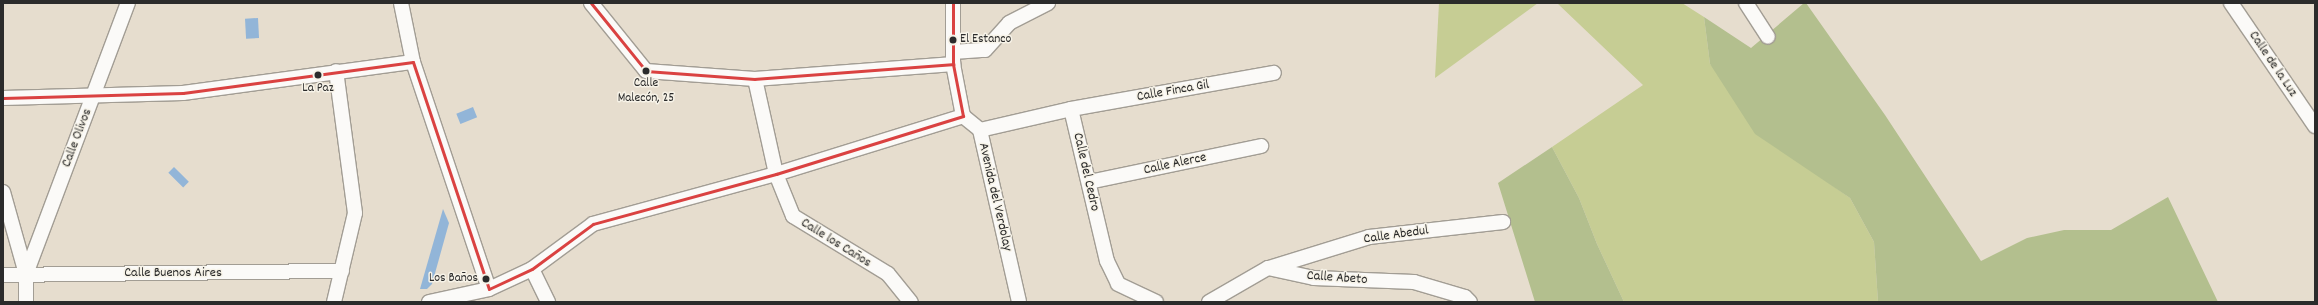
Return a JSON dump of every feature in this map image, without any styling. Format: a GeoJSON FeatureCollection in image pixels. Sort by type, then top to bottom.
{"type":"FeatureCollection","features":[{"type":"Feature","properties":{"kind":"street","name":"Calle Olivos"},"geometry":{"type":"LineString","coordinates":[[26,274],[128,3]]}},
{"type":"Feature","properties":{"kind":"street"},"geometry":{"type":"LineString","coordinates":[[401,3],[413,62],[489,289]]}},
{"type":"Feature","properties":{"kind":"street"},"geometry":{"type":"LineString","coordinates":[[591,3],[646,71],[755,79],[953,58],[985,50],[1009,22],[1048,3]]}},
{"type":"Feature","properties":{"kind":"street"},"geometry":{"type":"LineString","coordinates":[[429,302],[489,289],[532,269],[593,224],[776,174],[962,116],[953,58],[953,3]]}},
{"type":"Feature","properties":{"kind":"street"},"geometry":{"type":"LineString","coordinates":[[1746,3],[1768,37]]}},
{"type":"Feature","properties":{"kind":"street","name":"Calle de la Luz"},"geometry":{"type":"LineString","coordinates":[[2231,3],[2315,126]]}},
{"type":"Feature","properties":{"kind":"street"},"geometry":{"type":"LineString","coordinates":[[3,98],[183,93],[336,71],[413,62]]}},
{"type":"Feature","properties":{"kind":"street"},"geometry":{"type":"LineString","coordinates":[[334,302],[355,213],[336,71]]}},
{"type":"Feature","properties":{"kind":"street","name":"Calle Finca Gil"},"geometry":{"type":"LineString","coordinates":[[1071,109],[1274,73]]}},
{"type":"Feature","properties":{"kind":"street","name":"Calle los Caños"},"geometry":{"type":"LineString","coordinates":[[755,79],[776,174],[793,216],[888,274],[911,302]]}},
{"type":"Feature","properties":{"kind":"street"},"geometry":{"type":"LineString","coordinates":[[980,130],[1071,109]]}},
{"type":"Feature","properties":{"kind":"street","name":"Calle del Cedro"},"geometry":{"type":"LineString","coordinates":[[1071,109],[1106,261],[1118,284],[1156,302]]}},
{"type":"Feature","properties":{"kind":"street","name":"Avenida del Verdolay"},"geometry":{"type":"LineString","coordinates":[[962,116],[980,130],[1020,302]]}},
{"type":"Feature","properties":{"kind":"street","name":"Calle Alerce"},"geometry":{"type":"LineString","coordinates":[[1089,182],[1261,146]]}},
{"type":"Feature","properties":{"kind":"street"},"geometry":{"type":"LineString","coordinates":[[3,192],[26,274],[26,302]]}},
{"type":"Feature","properties":{"kind":"street","name":"Calle Abedul"},"geometry":{"type":"LineString","coordinates":[[1268,268],[1369,237],[1502,222]]}},
{"type":"Feature","properties":{"kind":"street"},"geometry":{"type":"LineString","coordinates":[[1208,302],[1268,268]]}},
{"type":"Feature","properties":{"kind":"street","name":"Calle Abeto"},"geometry":{"type":"LineString","coordinates":[[1268,268],[1314,278],[1414,282],[1465,297],[1470,302]]}},
{"type":"Feature","properties":{"kind":"street"},"geometry":{"type":"LineString","coordinates":[[532,269],[548,302]]}},
{"type":"Feature","properties":{"kind":"street","name":"Calle Buenos Aires"},"geometry":{"type":"LineString","coordinates":[[3,274],[342,271]]}},
{"type":"Feature","properties":{"kind":"green space"},"geometry":{"type":"Polygon","coordinates":[[[1439,3],[1538,3],[1435,78],[1439,3]]]}},
{"type":"Feature","properties":{"kind":"green space"},"geometry":{"type":"Polygon","coordinates":[[[1557,3],[1682,3],[1704,17],[1710,64],[1809,169],[1850,198],[1874,242],[1878,302],[1624,302],[1597,244],[1579,198],[1552,147],[1643,85],[1557,3]]]}},
{"type":"Feature","properties":{"kind":"green space"},"geometry":{"type":"Polygon","coordinates":[[[1804,3],[1806,3],[1885,115],[1981,261],[2027,238],[2064,230],[2111,230],[2168,197],[2218,302],[1878,302],[1874,242],[1850,198],[1755,134],[1710,64],[1704,17],[1751,48],[1804,3]]]}},
{"type":"Feature","properties":{"kind":"green space"},"geometry":{"type":"Polygon","coordinates":[[[1552,147],[1579,198],[1597,244],[1624,302],[1535,302],[1498,183],[1552,147]]]}},
{"type":"Feature","properties":{"kind":"water"},"geometry":{"type":"Polygon","coordinates":[[[258,18],[259,38],[246,39],[245,19],[258,18]]]}},
{"type":"Feature","properties":{"kind":"water"},"geometry":{"type":"Polygon","coordinates":[[[473,107],[477,117],[460,124],[456,114],[473,107]]]}},
{"type":"Feature","properties":{"kind":"water"},"geometry":{"type":"Polygon","coordinates":[[[174,167],[189,182],[183,188],[168,173],[174,167]]]}},
{"type":"Feature","properties":{"kind":"water"},"geometry":{"type":"Polygon","coordinates":[[[443,209],[449,223],[432,284],[427,289],[420,289],[443,209]]]}},
{"type":"Feature","properties":{"kind":"transit line"},"geometry":{"type":"LineString","coordinates":[[591,3],[646,71],[755,79],[953,64]]}},
{"type":"Feature","properties":{"kind":"transit line"},"geometry":{"type":"LineString","coordinates":[[3,98],[183,93],[413,62],[489,289],[532,269],[593,224],[776,174],[963,116],[953,64],[953,3]]}},
{"type":"Feature","properties":{"kind":"place","name":"El Estanco"},"geometry":{"type":"Point","coordinates":[953,40]}},
{"type":"Feature","properties":{"kind":"place","name":"Calle Malecón, 25"},"geometry":{"type":"Point","coordinates":[646,71]}},
{"type":"Feature","properties":{"kind":"place","name":"La Paz"},"geometry":{"type":"Point","coordinates":[318,75]}},
{"type":"Feature","properties":{"kind":"place","name":"Los Baños"},"geometry":{"type":"Point","coordinates":[486,279]}}]}
